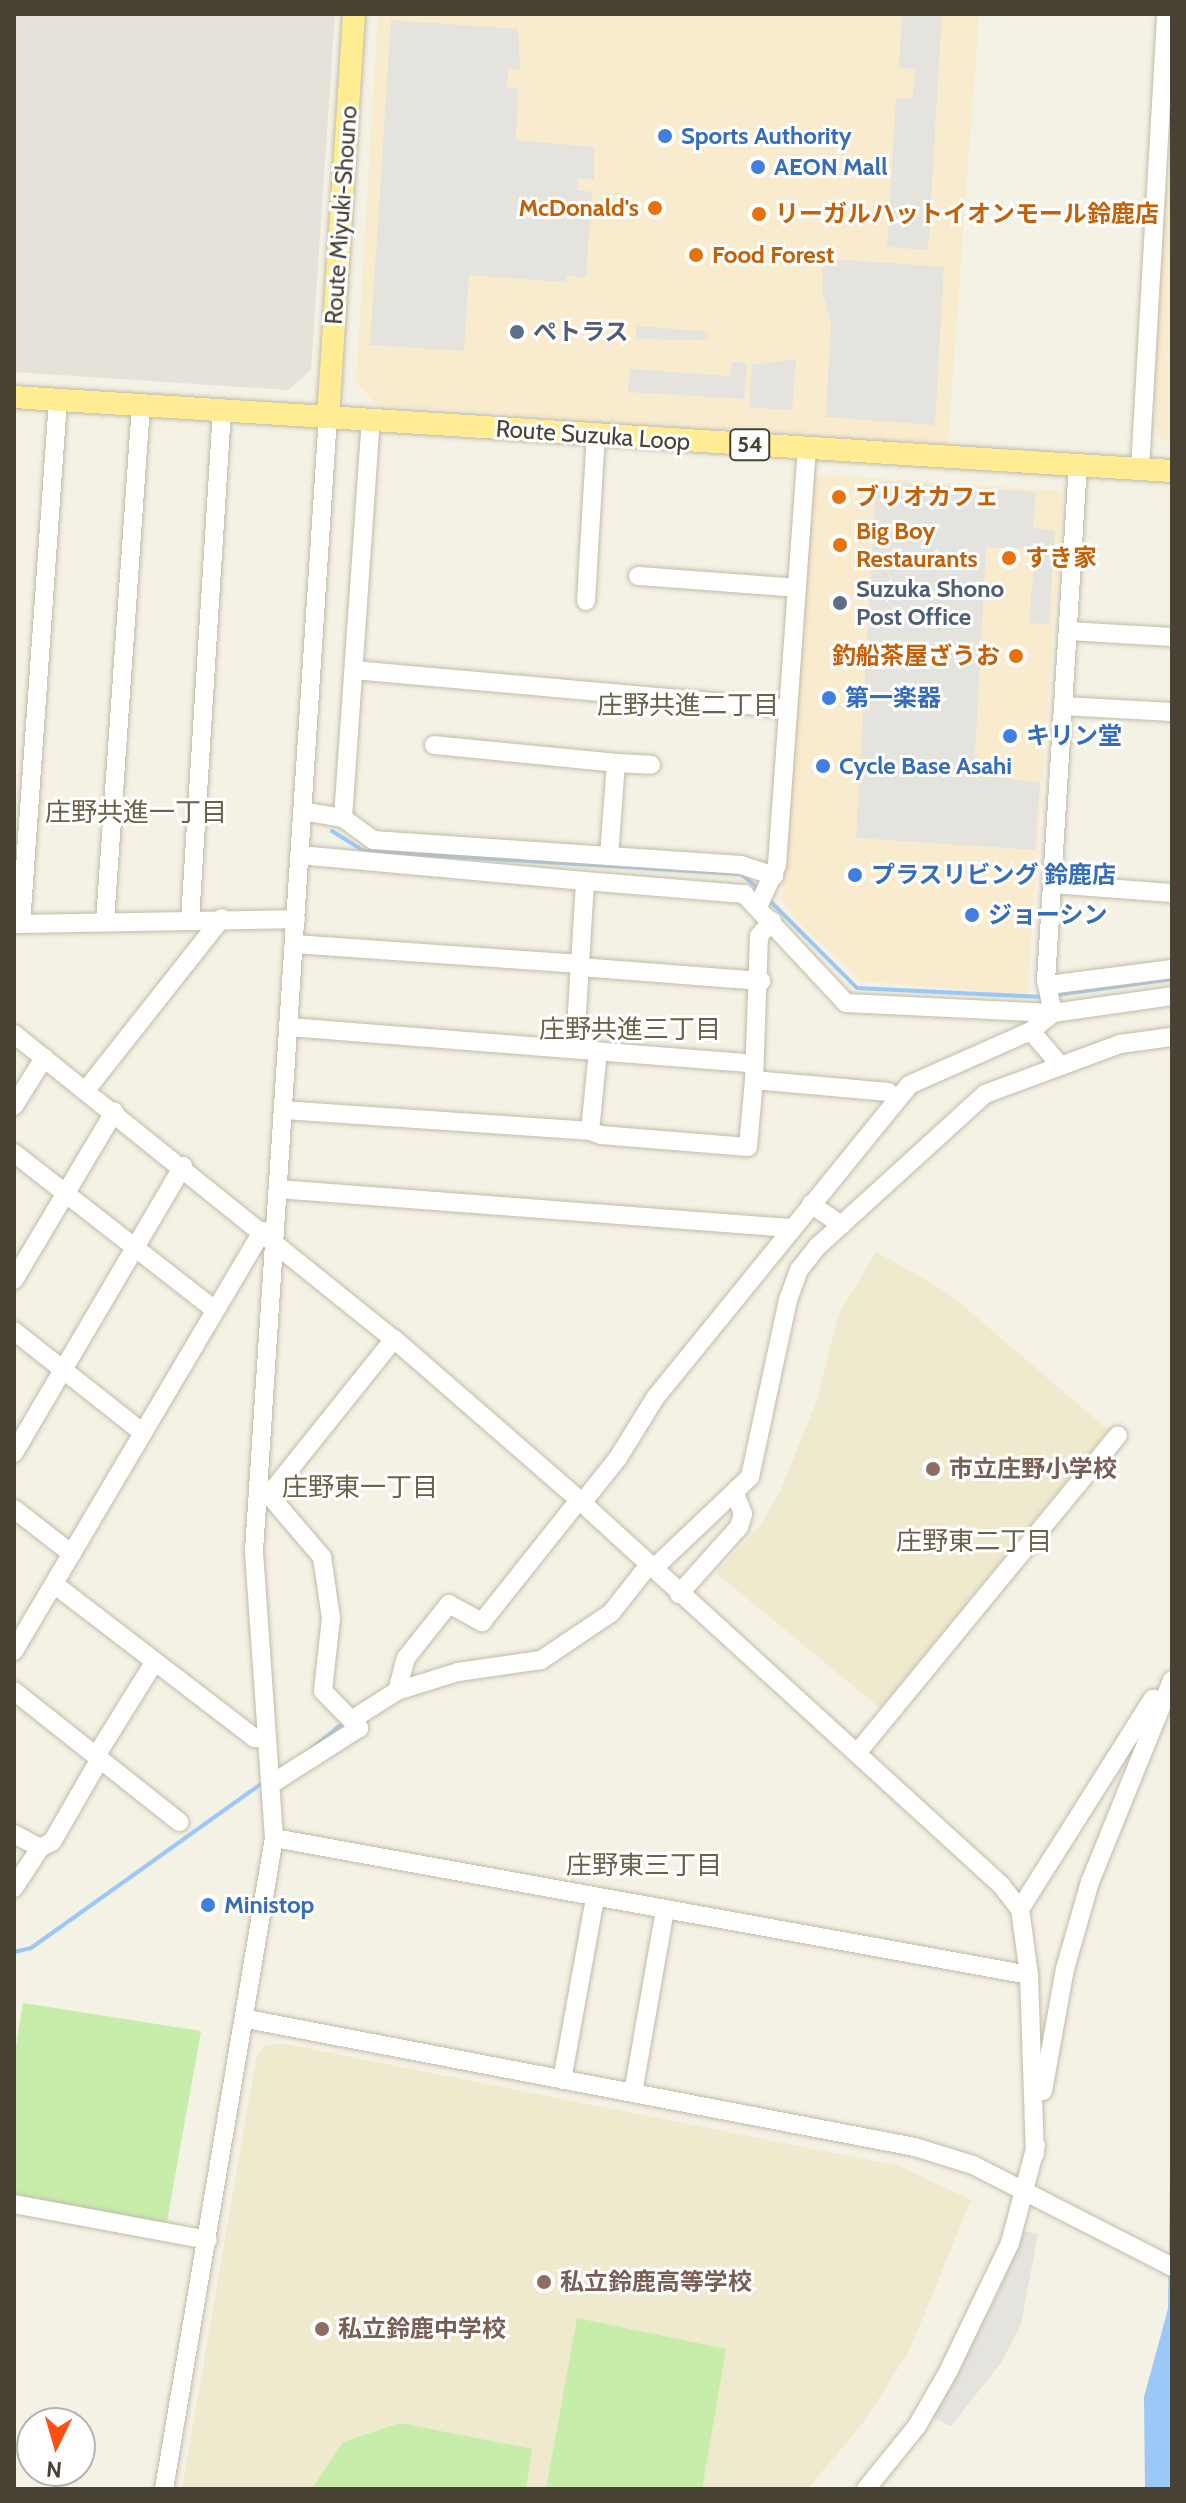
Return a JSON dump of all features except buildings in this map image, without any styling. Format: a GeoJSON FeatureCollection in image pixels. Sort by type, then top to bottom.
{"type":"FeatureCollection","features":[{"type":"Feature","properties":{"kind":"main road","name":"Route Miyuki-Shouno"},"geometry":{"type":"LineString","coordinates":[[328,417],[354,14]]}},
{"type":"Feature","properties":{"kind":"main road","name":"Route Suzuka Loop"},"geometry":{"type":"LineString","coordinates":[[14,397],[1172,471]]}},
{"type":"Feature","properties":{"kind":"street"},"geometry":{"type":"LineString","coordinates":[[1140,468],[1166,14]]}},
{"type":"Feature","properties":{"kind":"street"},"geometry":{"type":"LineString","coordinates":[[58,400],[18,924],[296,919]]}},
{"type":"Feature","properties":{"kind":"street"},"geometry":{"type":"LineString","coordinates":[[105,921],[141,405]]}},
{"type":"Feature","properties":{"kind":"street"},"geometry":{"type":"LineString","coordinates":[[190,920],[222,410]]}},
{"type":"Feature","properties":{"kind":"street"},"geometry":{"type":"LineString","coordinates":[[164,2489],[247,2019],[274,1838],[273,1783],[255,1613],[263,1494],[269,1237],[278,1189],[328,417]]}},
{"type":"Feature","properties":{"kind":"street"},"geometry":{"type":"LineString","coordinates":[[343,818],[371,419]]}},
{"type":"Feature","properties":{"kind":"street"},"geometry":{"type":"LineString","coordinates":[[586,601],[596,435]]}},
{"type":"Feature","properties":{"kind":"street"},"geometry":{"type":"LineString","coordinates":[[758,907],[774,876],[807,449]]}},
{"type":"Feature","properties":{"kind":"street"},"geometry":{"type":"LineString","coordinates":[[1052,1011],[1049,985],[1052,884],[1078,464]]}},
{"type":"Feature","properties":{"kind":"street"},"geometry":{"type":"LineString","coordinates":[[638,576],[797,588]]}},
{"type":"Feature","properties":{"kind":"street"},"geometry":{"type":"LineString","coordinates":[[1068,631],[1172,637]]}},
{"type":"Feature","properties":{"kind":"street"},"geometry":{"type":"LineString","coordinates":[[354,670],[788,709]]}},
{"type":"Feature","properties":{"kind":"street"},"geometry":{"type":"LineString","coordinates":[[1063,706],[1172,712]]}},
{"type":"Feature","properties":{"kind":"street"},"geometry":{"type":"LineString","coordinates":[[434,745],[651,765]]}},
{"type":"Feature","properties":{"kind":"street"},"geometry":{"type":"LineString","coordinates":[[609,856],[616,763]]}},
{"type":"Feature","properties":{"kind":"street"},"geometry":{"type":"LineString","coordinates":[[302,811],[343,818],[373,840],[551,865],[585,881],[744,894],[846,1003],[1052,1011],[1172,996]]}},
{"type":"Feature","properties":{"kind":"street"},"geometry":{"type":"LineString","coordinates":[[299,855],[551,865],[609,856],[741,865],[774,876]]}},
{"type":"Feature","properties":{"kind":"street"},"geometry":{"type":"LineString","coordinates":[[585,881],[576,1029],[594,1051],[590,1131]]}},
{"type":"Feature","properties":{"kind":"street"},"geometry":{"type":"LineString","coordinates":[[1052,884],[1172,893]]}},
{"type":"Feature","properties":{"kind":"street"},"geometry":{"type":"LineString","coordinates":[[86,1090],[222,918]]}},
{"type":"Feature","properties":{"kind":"street"},"geometry":{"type":"LineString","coordinates":[[283,1110],[590,1131],[748,1147],[761,981],[756,970],[759,936],[772,921]]}},
{"type":"Feature","properties":{"kind":"street"},"geometry":{"type":"LineString","coordinates":[[294,944],[761,981]]}},
{"type":"Feature","properties":{"kind":"street"},"geometry":{"type":"LineString","coordinates":[[1049,985],[1172,969]]}},
{"type":"Feature","properties":{"kind":"street"},"geometry":{"type":"LineString","coordinates":[[397,1691],[406,1658],[449,1604],[482,1622],[618,1458],[655,1398],[909,1085],[1031,1031],[1052,1011]]}},
{"type":"Feature","properties":{"kind":"street"},"geometry":{"type":"LineString","coordinates":[[289,1027],[594,1051],[888,1092]]}},
{"type":"Feature","properties":{"kind":"street"},"geometry":{"type":"LineString","coordinates":[[1031,1031],[1059,1064]]}},
{"type":"Feature","properties":{"kind":"street"},"geometry":{"type":"LineString","coordinates":[[14,1034],[183,1166],[394,1339],[581,1502],[857,1753],[1020,1909],[1029,1975],[1035,2154]]}},
{"type":"Feature","properties":{"kind":"street"},"geometry":{"type":"LineString","coordinates":[[273,1783],[397,1691],[480,1667],[541,1660],[611,1613],[654,1570],[738,1499],[753,1468],[799,1270],[841,1225],[985,1094],[1059,1064],[1120,1044],[1172,1037]]}},
{"type":"Feature","properties":{"kind":"street"},"geometry":{"type":"LineString","coordinates":[[14,1106],[44,1058]]}},
{"type":"Feature","properties":{"kind":"street"},"geometry":{"type":"LineString","coordinates":[[14,1280],[114,1112]]}},
{"type":"Feature","properties":{"kind":"street"},"geometry":{"type":"LineString","coordinates":[[14,1153],[215,1310]]}},
{"type":"Feature","properties":{"kind":"street"},"geometry":{"type":"LineString","coordinates":[[14,1453],[183,1166]]}},
{"type":"Feature","properties":{"kind":"street"},"geometry":{"type":"LineString","coordinates":[[278,1189],[791,1228]]}},
{"type":"Feature","properties":{"kind":"street"},"geometry":{"type":"LineString","coordinates":[[811,1204],[841,1225]]}},
{"type":"Feature","properties":{"kind":"street"},"geometry":{"type":"LineString","coordinates":[[14,1651],[215,1310],[269,1237]]}},
{"type":"Feature","properties":{"kind":"street"},"geometry":{"type":"LineString","coordinates":[[14,1331],[143,1433]]}},
{"type":"Feature","properties":{"kind":"street"},"geometry":{"type":"LineString","coordinates":[[263,1494],[394,1339]]}},
{"type":"Feature","properties":{"kind":"street"},"geometry":{"type":"LineString","coordinates":[[857,1753],[1118,1435]]}},
{"type":"Feature","properties":{"kind":"street"},"geometry":{"type":"LineString","coordinates":[[263,1494],[322,1557],[331,1618],[323,1691],[356,1723]]}},
{"type":"Feature","properties":{"kind":"street"},"geometry":{"type":"LineString","coordinates":[[679,1594],[739,1527],[738,1499]]}},
{"type":"Feature","properties":{"kind":"street"},"geometry":{"type":"LineString","coordinates":[[14,1509],[72,1554]]}},
{"type":"Feature","properties":{"kind":"street"},"geometry":{"type":"LineString","coordinates":[[54,1584],[255,1738],[267,1739]]}},
{"type":"Feature","properties":{"kind":"street"},"geometry":{"type":"LineString","coordinates":[[14,1888],[40,1848],[52,1842],[154,1663]]}},
{"type":"Feature","properties":{"kind":"street"},"geometry":{"type":"LineString","coordinates":[[1020,1909],[1157,1693],[1170,1684]]}},
{"type":"Feature","properties":{"kind":"street"},"geometry":{"type":"LineString","coordinates":[[866,2489],[917,2426],[948,2372],[1010,2243],[1035,2154],[1048,2047],[1077,1923],[1170,1684]]}},
{"type":"Feature","properties":{"kind":"street"},"geometry":{"type":"LineString","coordinates":[[14,1691],[179,1822]]}},
{"type":"Feature","properties":{"kind":"street"},"geometry":{"type":"LineString","coordinates":[[14,1834],[40,1848]]}},
{"type":"Feature","properties":{"kind":"street"},"geometry":{"type":"LineString","coordinates":[[274,1838],[1029,1975]]}},
{"type":"Feature","properties":{"kind":"street"},"geometry":{"type":"LineString","coordinates":[[562,2080],[595,1898]]}},
{"type":"Feature","properties":{"kind":"street"},"geometry":{"type":"LineString","coordinates":[[633,2093],[665,1909]]}},
{"type":"Feature","properties":{"kind":"street"},"geometry":{"type":"LineString","coordinates":[[247,2019],[915,2147],[973,2165],[1172,2267]]}},
{"type":"Feature","properties":{"kind":"street"},"geometry":{"type":"LineString","coordinates":[[14,2204],[208,2240]]}},
{"type":"Feature","properties":{"kind":"shaded area"},"geometry":{"type":"Polygon","coordinates":[[[14,14],[335,14],[311,370],[288,390],[14,372],[14,14]]]}},
{"type":"Feature","properties":{"kind":"shaded area"},"geometry":{"type":"Polygon","coordinates":[[[378,14],[979,14],[948,444],[377,405],[356,383],[378,14]]]}},
{"type":"Feature","properties":{"kind":"shaded area"},"geometry":{"type":"Polygon","coordinates":[[[902,14],[942,14],[928,250],[887,247],[896,98],[913,99],[915,69],[899,68],[902,14]]]}},
{"type":"Feature","properties":{"kind":"shaded area"},"geometry":{"type":"Polygon","coordinates":[[[391,20],[518,29],[520,69],[508,68],[507,87],[518,88],[516,140],[594,147],[594,180],[578,178],[577,190],[592,192],[586,277],[567,276],[566,282],[469,275],[464,351],[370,345],[391,20]]]}},
{"type":"Feature","properties":{"kind":"shaded area"},"geometry":{"type":"Polygon","coordinates":[[[1172,23],[1172,440],[1158,439],[1152,371],[1172,23]]]}},
{"type":"Feature","properties":{"kind":"shaded area"},"geometry":{"type":"Polygon","coordinates":[[[832,259],[944,267],[935,425],[826,417],[831,322],[822,291],[823,265],[832,265],[832,259]]]}},
{"type":"Feature","properties":{"kind":"shaded area"},"geometry":{"type":"Polygon","coordinates":[[[637,326],[708,332],[707,340],[635,339],[637,326]]]}},
{"type":"Feature","properties":{"kind":"shaded area"},"geometry":{"type":"Polygon","coordinates":[[[796,359],[792,410],[749,407],[752,365],[796,359]]]}},
{"type":"Feature","properties":{"kind":"shaded area"},"geometry":{"type":"Polygon","coordinates":[[[732,362],[747,363],[744,399],[628,392],[630,369],[730,376],[732,362]]]}},
{"type":"Feature","properties":{"kind":"shaded area"},"geometry":{"type":"Polygon","coordinates":[[[810,474],[1063,491],[1027,995],[861,981],[796,920],[782,901],[810,474]]]}},
{"type":"Feature","properties":{"kind":"shaded area"},"geometry":{"type":"Polygon","coordinates":[[[876,481],[1036,492],[1033,528],[1055,531],[1049,624],[1029,623],[1035,550],[986,547],[974,775],[1040,782],[1035,850],[856,838],[876,481]]]}},
{"type":"Feature","properties":{"kind":"shaded area","name":"市立庄野小学校"},"geometry":{"type":"Polygon","coordinates":[[[876,1252],[948,1293],[1108,1430],[880,1708],[716,1573],[761,1525],[778,1496],[815,1406],[839,1314],[876,1252]]]}},
{"type":"Feature","properties":{"kind":"shaded area"},"geometry":{"type":"Polygon","coordinates":[[[286,2044],[899,2166],[971,2200],[909,2351],[863,2423],[807,2489],[182,2489],[256,2059],[264,2045],[286,2044]]]}},
{"type":"Feature","properties":{"kind":"shaded area"},"geometry":{"type":"Polygon","coordinates":[[[1022,2230],[1038,2234],[1021,2324],[1001,2363],[951,2426],[930,2416],[999,2292],[1022,2230]]]}},
{"type":"Feature","properties":{"kind":"green space"},"geometry":{"type":"Polygon","coordinates":[[[23,2003],[201,2031],[166,2227],[14,2199],[14,2058],[23,2003]]]}},
{"type":"Feature","properties":{"kind":"green space"},"geometry":{"type":"Polygon","coordinates":[[[577,2318],[726,2349],[702,2489],[546,2489],[577,2318]]]}},
{"type":"Feature","properties":{"kind":"green space"},"geometry":{"type":"Polygon","coordinates":[[[400,2423],[532,2449],[526,2489],[312,2489],[343,2442],[400,2423]]]}},
{"type":"Feature","properties":{"kind":"water"},"geometry":{"type":"Polygon","coordinates":[[[1172,2027],[1172,2489],[1145,2489],[1144,2397],[1168,2309],[1172,2027]]]}},
{"type":"Feature","properties":{"kind":"waterway"},"geometry":{"type":"LineString","coordinates":[[332,831],[364,851],[741,874],[761,891]]}},
{"type":"Feature","properties":{"kind":"waterway"},"geometry":{"type":"LineString","coordinates":[[769,900],[857,988],[1043,997]]}},
{"type":"Feature","properties":{"kind":"waterway"},"geometry":{"type":"LineString","coordinates":[[1055,995],[1172,979]]}},
{"type":"Feature","properties":{"kind":"waterway"},"geometry":{"type":"LineString","coordinates":[[311,1749],[341,1725]]}},
{"type":"Feature","properties":{"kind":"waterway"},"geometry":{"type":"LineString","coordinates":[[14,1952],[31,1948],[265,1781]]}},
{"type":"Feature","properties":{"kind":"place","name":"Sports Authority"},"geometry":{"type":"Point","coordinates":[665,136]}},
{"type":"Feature","properties":{"kind":"place","name":"AEON Mall"},"geometry":{"type":"Point","coordinates":[758,167]}},
{"type":"Feature","properties":{"kind":"place","name":"McDonald's"},"geometry":{"type":"Point","coordinates":[655,208]}},
{"type":"Feature","properties":{"kind":"place","name":"リーガルハットイオンモール鈴鹿店"},"geometry":{"type":"Point","coordinates":[759,214]}},
{"type":"Feature","properties":{"kind":"place","name":"Food Forest"},"geometry":{"type":"Point","coordinates":[696,255]}},
{"type":"Feature","properties":{"kind":"place","name":"ぺトラス"},"geometry":{"type":"Point","coordinates":[517,332]}},
{"type":"Feature","properties":{"kind":"place","name":"ブリオカフェ"},"geometry":{"type":"Point","coordinates":[839,497]}},
{"type":"Feature","properties":{"kind":"place","name":"Big Boy Restaurants"},"geometry":{"type":"Point","coordinates":[840,545]}},
{"type":"Feature","properties":{"kind":"place","name":"すき家"},"geometry":{"type":"Point","coordinates":[1009,558]}},
{"type":"Feature","properties":{"kind":"place","name":"Suzuka Shono Post Office"},"geometry":{"type":"Point","coordinates":[840,603]}},
{"type":"Feature","properties":{"kind":"place","name":"釣船茶屋ざうお"},"geometry":{"type":"Point","coordinates":[1016,656]}},
{"type":"Feature","properties":{"kind":"place","name":"第一楽器"},"geometry":{"type":"Point","coordinates":[829,698]}},
{"type":"Feature","properties":{"kind":"place","name":"キリン堂"},"geometry":{"type":"Point","coordinates":[1010,736]}},
{"type":"Feature","properties":{"kind":"place","name":"Cycle Base Asahi"},"geometry":{"type":"Point","coordinates":[823,766]}},
{"type":"Feature","properties":{"kind":"place","name":"プラスリビング 鈴鹿店"},"geometry":{"type":"Point","coordinates":[855,875]}},
{"type":"Feature","properties":{"kind":"place","name":"ジョーシン"},"geometry":{"type":"Point","coordinates":[972,915]}},
{"type":"Feature","properties":{"kind":"place","name":"市立庄野小学校"},"geometry":{"type":"Point","coordinates":[933,1469]}},
{"type":"Feature","properties":{"kind":"place","name":"Ministop"},"geometry":{"type":"Point","coordinates":[208,1905]}},
{"type":"Feature","properties":{"kind":"place","name":"私立鈴鹿高等学校"},"geometry":{"type":"Point","coordinates":[544,2282]}},
{"type":"Feature","properties":{"kind":"place","name":"私立鈴鹿中学校"},"geometry":{"type":"Point","coordinates":[322,2329]}},
{"type":"Feature","properties":{"kind":"district","name":"庄野共進二丁目"},"geometry":{"type":"Point","coordinates":[688,706]}},
{"type":"Feature","properties":{"kind":"district","name":"庄野共進一丁目"},"geometry":{"type":"Point","coordinates":[136,813]}},
{"type":"Feature","properties":{"kind":"district","name":"庄野共進三丁目"},"geometry":{"type":"Point","coordinates":[630,1030]}},
{"type":"Feature","properties":{"kind":"district","name":"庄野東一丁目"},"geometry":{"type":"Point","coordinates":[360,1488]}},
{"type":"Feature","properties":{"kind":"district","name":"庄野東二丁目"},"geometry":{"type":"Point","coordinates":[974,1542]}},
{"type":"Feature","properties":{"kind":"district","name":"庄野東三丁目"},"geometry":{"type":"Point","coordinates":[644,1866]}}]}
